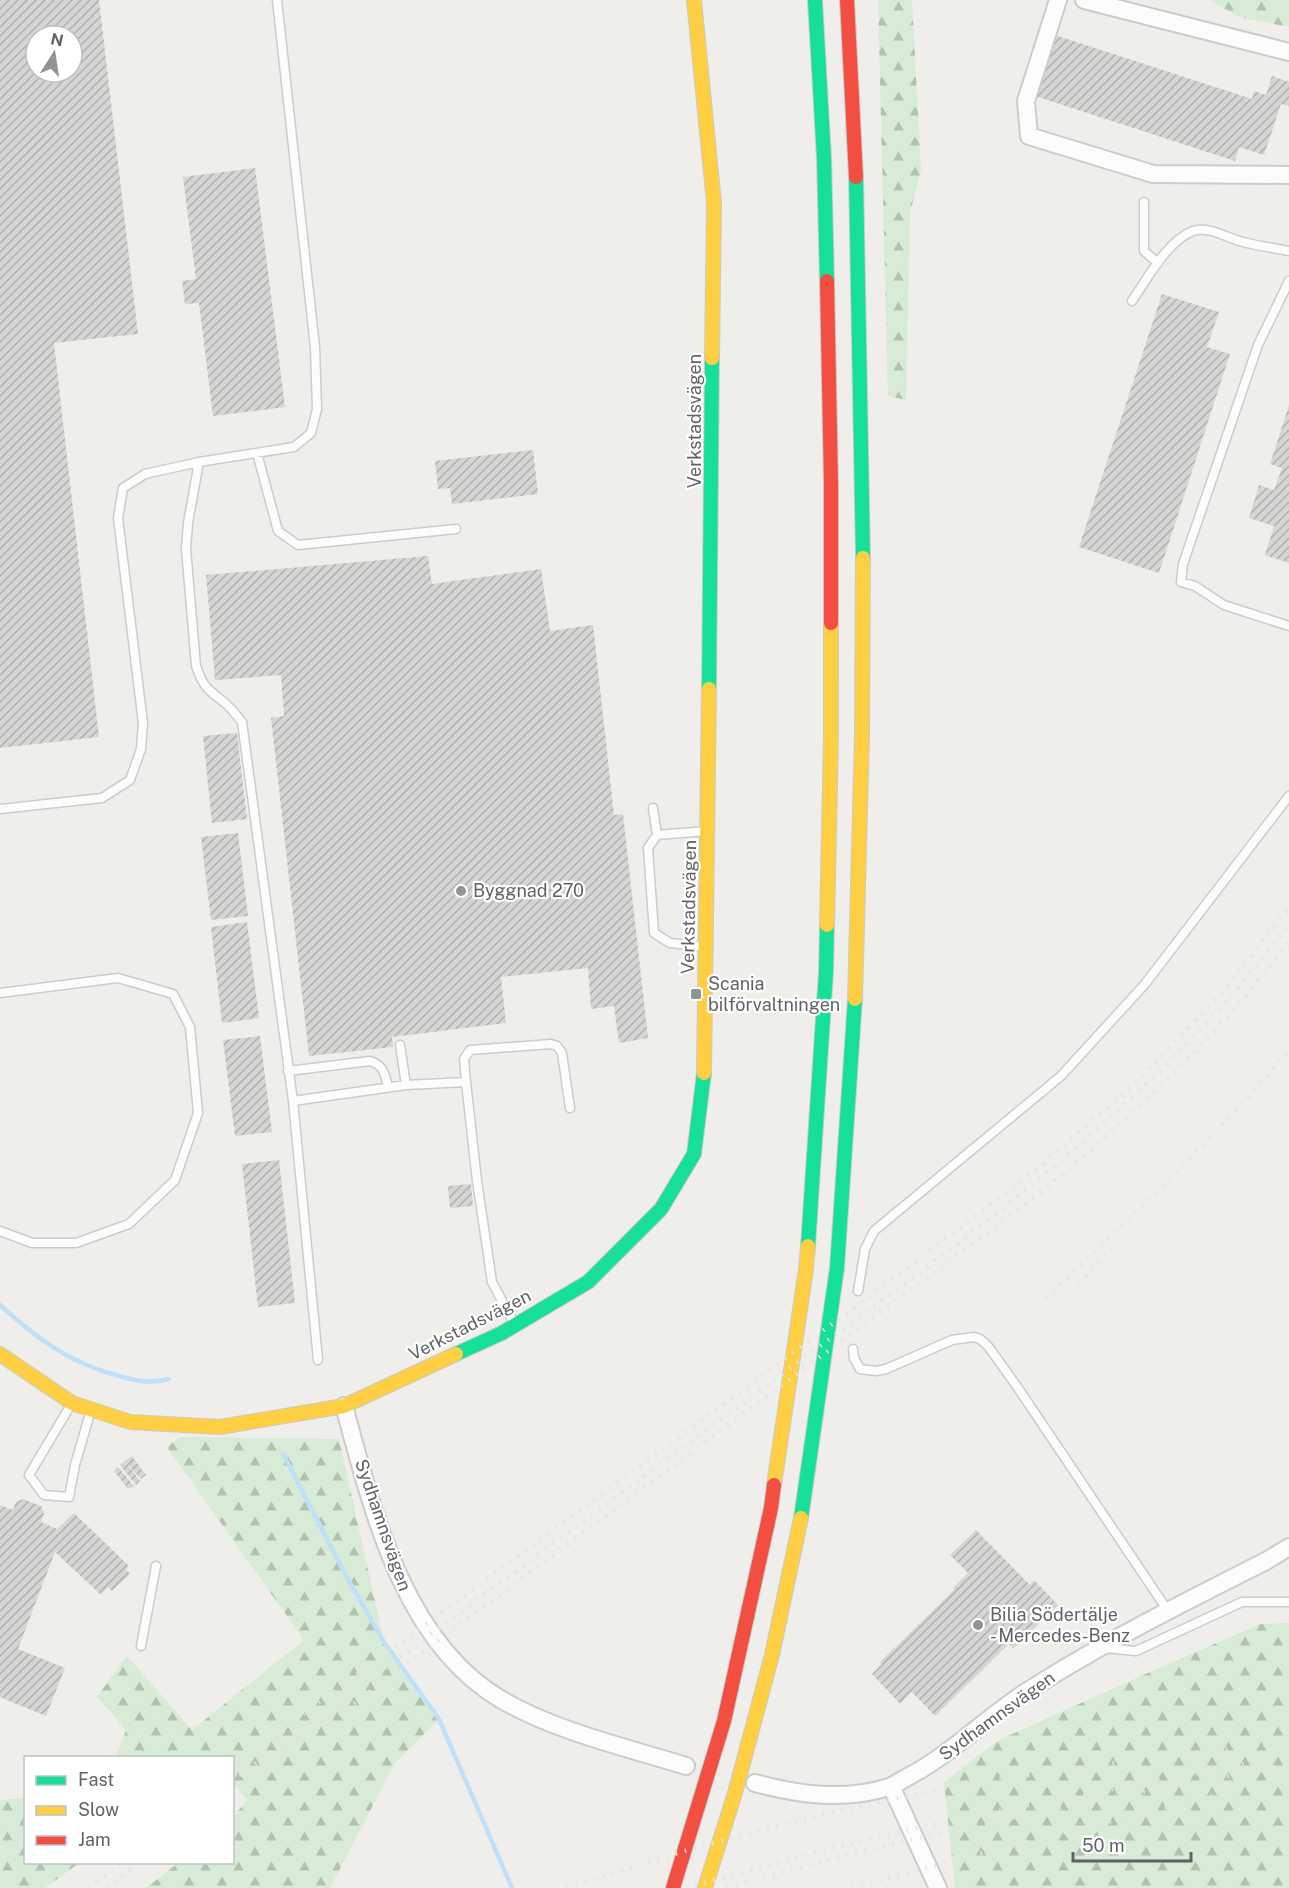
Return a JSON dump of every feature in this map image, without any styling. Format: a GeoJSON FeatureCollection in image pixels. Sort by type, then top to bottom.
{"type":"FeatureCollection","features":[{"type":"Feature","properties":{"kind":"main road","name":"Verkstadsvägen"},"geometry":{"type":"LineString","coordinates":[[0,1354],[72,1403],[130,1422],[220,1427],[344,1406],[502,1333],[588,1282],[661,1209],[694,1154],[705,1063],[714,203],[694,0]]}},
{"type":"Feature","properties":{"kind":"main road"},"geometry":{"type":"LineString","coordinates":[[673,1888],[724,1720],[771,1508],[806,1269],[826,972],[831,738],[831,484],[825,193],[815,0]]}},
{"type":"Feature","properties":{"kind":"main road"},"geometry":{"type":"LineString","coordinates":[[705,1888],[735,1793],[772,1655],[802,1512],[838,1256],[857,973],[862,724],[862,474],[856,155],[847,0]]}},
{"type":"Feature","properties":{"kind":"street"},"geometry":{"type":"LineString","coordinates":[[1058,0],[1026,101],[1029,136],[1153,174],[1289,175]]}},
{"type":"Feature","properties":{"kind":"street"},"geometry":{"type":"LineString","coordinates":[[1084,0],[1289,52]]}},
{"type":"Feature","properties":{"kind":"street","name":"Sydhamnsvägen"},"geometry":{"type":"LineString","coordinates":[[344,1406],[396,1572],[426,1626],[460,1668],[502,1700],[535,1716],[686,1766]]}},
{"type":"Feature","properties":{"kind":"street","name":"Sydhamnsvägen"},"geometry":{"type":"LineString","coordinates":[[755,1783],[784,1791],[831,1795],[849,1795],[891,1786],[931,1764],[1021,1695],[1099,1648],[1266,1562],[1289,1547]]}},
{"type":"Feature","properties":{"kind":"street"},"geometry":{"type":"LineString","coordinates":[[891,1786],[938,1888]]}},
{"type":"Feature","properties":{"kind":"lane"},"geometry":{"type":"LineString","coordinates":[[0,809],[102,798],[130,780],[141,749],[142,723],[118,518],[123,488],[145,474],[199,462],[294,447],[311,433],[317,409],[315,347],[276,0]]}},
{"type":"Feature","properties":{"kind":"lane"},"geometry":{"type":"LineString","coordinates":[[1144,202],[1144,251],[1158,263]]}},
{"type":"Feature","properties":{"kind":"lane"},"geometry":{"type":"LineString","coordinates":[[1132,301],[1175,242],[1194,231],[1216,232],[1243,242],[1289,251]]}},
{"type":"Feature","properties":{"kind":"lane"},"geometry":{"type":"LineString","coordinates":[[1289,281],[1258,345],[1183,564],[1180,582],[1195,586],[1224,605],[1289,626]]}},
{"type":"Feature","properties":{"kind":"lane"},"geometry":{"type":"LineString","coordinates":[[257,453],[278,531],[298,545],[456,529]]}},
{"type":"Feature","properties":{"kind":"lane"},"geometry":{"type":"LineString","coordinates":[[199,462],[188,523],[186,549],[196,666],[202,682],[211,693],[227,705],[242,722],[292,1101],[318,1360]]}},
{"type":"Feature","properties":{"kind":"lane"},"geometry":{"type":"LineString","coordinates":[[858,1291],[865,1249],[874,1232],[1068,1069],[1145,984],[1289,796]]}},
{"type":"Feature","properties":{"kind":"lane"},"geometry":{"type":"LineString","coordinates":[[653,808],[657,836],[648,848],[654,933],[670,943],[706,947]]}},
{"type":"Feature","properties":{"kind":"lane"},"geometry":{"type":"LineString","coordinates":[[657,836],[708,831]]}},
{"type":"Feature","properties":{"kind":"lane"},"geometry":{"type":"LineString","coordinates":[[0,993],[118,978],[173,994],[190,1027],[198,1113],[175,1180],[129,1224],[76,1243],[32,1243],[0,1231]]}},
{"type":"Feature","properties":{"kind":"lane"},"geometry":{"type":"LineString","coordinates":[[515,1325],[492,1282],[477,1181],[464,1059],[466,1053],[470,1050],[551,1044],[556,1046],[562,1053],[570,1108]]}},
{"type":"Feature","properties":{"kind":"lane"},"geometry":{"type":"LineString","coordinates":[[400,1045],[406,1085]]}},
{"type":"Feature","properties":{"kind":"lane"},"geometry":{"type":"LineString","coordinates":[[288,1071],[370,1061],[382,1067],[388,1087]]}},
{"type":"Feature","properties":{"kind":"lane"},"geometry":{"type":"LineString","coordinates":[[292,1101],[406,1085],[466,1082]]}},
{"type":"Feature","properties":{"kind":"lane"},"geometry":{"type":"LineString","coordinates":[[853,1349],[854,1358],[861,1369],[876,1371],[895,1366],[952,1340],[974,1337],[980,1339],[1018,1388],[1168,1611]]}},
{"type":"Feature","properties":{"kind":"lane"},"geometry":{"type":"LineString","coordinates":[[72,1403],[29,1475],[44,1495],[69,1497],[75,1465],[92,1409]]}},
{"type":"Feature","properties":{"kind":"lane"},"geometry":{"type":"LineString","coordinates":[[141,1646],[156,1566]]}},
{"type":"Feature","properties":{"kind":"lane"},"geometry":{"type":"LineString","coordinates":[[1099,1648],[1136,1651],[1242,1602],[1289,1602]]}},
{"type":"Feature","properties":{"kind":"green space"},"geometry":{"type":"Polygon","coordinates":[[[878,0],[912,0],[921,170],[910,213],[906,400],[888,396],[878,0]]]}},
{"type":"Feature","properties":{"kind":"green space"},"geometry":{"type":"Polygon","coordinates":[[[1210,0],[1289,0],[1289,27],[1239,17],[1210,0]]]}},
{"type":"Feature","properties":{"kind":"green space"},"geometry":{"type":"Polygon","coordinates":[[[180,1437],[339,1439],[384,1642],[439,1719],[395,1763],[330,1888],[146,1888],[177,1864],[234,1864],[234,1816],[247,1800],[234,1785],[234,1756],[116,1756],[126,1730],[97,1697],[127,1656],[192,1730],[304,1640],[167,1447],[180,1437]]]}},
{"type":"Feature","properties":{"kind":"green space"},"geometry":{"type":"Polygon","coordinates":[[[1289,1623],[1289,1888],[955,1888],[944,1782],[999,1740],[1260,1624],[1289,1623]]]}},
{"type":"Feature","properties":{"kind":"green space"},"geometry":{"type":"Polygon","coordinates":[[[24,1798],[24,1864],[78,1864],[45,1888],[0,1888],[0,1800],[24,1798]]]}},
{"type":"Feature","properties":{"kind":"building"},"geometry":{"type":"Polygon","coordinates":[[[0,0],[99,0],[138,334],[54,343],[99,737],[0,748],[0,0]]]}},
{"type":"Feature","properties":{"kind":"building"},"geometry":{"type":"Polygon","coordinates":[[[1055,35],[1252,99],[1254,91],[1266,95],[1272,76],[1289,82],[1289,106],[1281,104],[1264,155],[1239,147],[1235,161],[1035,96],[1055,35]]]}},
{"type":"Feature","properties":{"kind":"building"},"geometry":{"type":"Polygon","coordinates":[[[255,168],[285,407],[213,416],[199,303],[185,304],[182,281],[196,279],[183,177],[255,168]]]}},
{"type":"Feature","properties":{"kind":"building"},"geometry":{"type":"Polygon","coordinates":[[[1162,294],[1219,312],[1207,347],[1230,354],[1159,573],[1079,547],[1162,294]]]}},
{"type":"Feature","properties":{"kind":"building"},"geometry":{"type":"Polygon","coordinates":[[[1289,405],[1289,563],[1265,555],[1274,526],[1249,518],[1259,485],[1274,490],[1282,468],[1270,464],[1289,405]]]}},
{"type":"Feature","properties":{"kind":"building"},"geometry":{"type":"Polygon","coordinates":[[[533,450],[538,494],[452,504],[450,488],[438,489],[435,461],[533,450]]]}},
{"type":"Feature","properties":{"kind":"building","name":"Byggnad 270"},"geometry":{"type":"Polygon","coordinates":[[[428,556],[432,584],[541,569],[550,631],[593,625],[614,815],[623,814],[648,1038],[619,1043],[614,1006],[591,1009],[588,968],[501,977],[506,1023],[392,1037],[393,1047],[309,1056],[271,718],[284,716],[281,675],[215,680],[206,575],[428,556]]]}},
{"type":"Feature","properties":{"kind":"building"},"geometry":{"type":"Polygon","coordinates":[[[237,733],[247,819],[212,823],[203,736],[237,733]]]}},
{"type":"Feature","properties":{"kind":"building"},"geometry":{"type":"Polygon","coordinates":[[[238,833],[248,916],[211,920],[201,837],[238,833]]]}},
{"type":"Feature","properties":{"kind":"building"},"geometry":{"type":"Polygon","coordinates":[[[247,922],[259,1018],[222,1023],[211,927],[247,922]]]}},
{"type":"Feature","properties":{"kind":"building"},"geometry":{"type":"Polygon","coordinates":[[[260,1036],[272,1132],[235,1136],[223,1040],[260,1036]]]}},
{"type":"Feature","properties":{"kind":"building"},"geometry":{"type":"Polygon","coordinates":[[[279,1160],[295,1303],[258,1307],[242,1164],[279,1160]]]}},
{"type":"Feature","properties":{"kind":"building"},"geometry":{"type":"Polygon","coordinates":[[[471,1184],[473,1206],[450,1208],[448,1186],[471,1184]]]}},
{"type":"Feature","properties":{"kind":"building"},"geometry":{"type":"Polygon","coordinates":[[[132,1456],[146,1475],[141,1479],[125,1461],[132,1456]]]}},
{"type":"Feature","properties":{"kind":"building"},"geometry":{"type":"Polygon","coordinates":[[[125,1461],[140,1481],[136,1485],[120,1465],[125,1461]]]}},
{"type":"Feature","properties":{"kind":"building"},"geometry":{"type":"Polygon","coordinates":[[[118,1467],[134,1486],[128,1489],[114,1471],[118,1467]]]}},
{"type":"Feature","properties":{"kind":"building"},"geometry":{"type":"Polygon","coordinates":[[[23,1499],[41,1506],[44,1514],[41,1522],[57,1529],[74,1513],[129,1566],[126,1569],[130,1574],[112,1591],[108,1587],[101,1595],[55,1552],[18,1649],[65,1668],[46,1716],[0,1697],[0,1505],[13,1510],[16,1502],[23,1499]]]}},
{"type":"Feature","properties":{"kind":"building","name":"Bilia Södertälje - Mercedes-Benz"},"geometry":{"type":"Polygon","coordinates":[[[976,1530],[1030,1585],[1034,1580],[1058,1605],[1013,1649],[1009,1644],[935,1716],[912,1692],[900,1704],[872,1674],[882,1664],[880,1662],[954,1590],[953,1588],[968,1573],[950,1555],[976,1530]]]}},
{"type":"Feature","properties":{"kind":"waterway"},"geometry":{"type":"LineString","coordinates":[[0,1305],[41,1339],[85,1364],[126,1378],[150,1382],[169,1379]]}},
{"type":"Feature","properties":{"kind":"waterway"},"geometry":{"type":"LineString","coordinates":[[283,1454],[346,1576],[384,1642],[439,1719],[512,1888]]}},
{"type":"Feature","properties":{"kind":"railway"},"geometry":{"type":"LineString","coordinates":[[234,1760],[251,1751],[429,1622],[1027,1177],[1137,1082],[1223,991],[1289,907]]}},
{"type":"Feature","properties":{"kind":"railway"},"geometry":{"type":"LineString","coordinates":[[234,1780],[908,1281],[1045,1174],[1111,1117],[1174,1057],[1234,993],[1289,924]]}},
{"type":"Feature","properties":{"kind":"railway"},"geometry":{"type":"LineString","coordinates":[[234,1793],[1039,1194],[1140,1106],[1203,1043],[1289,942]]}},
{"type":"Feature","properties":{"kind":"railway"},"geometry":{"type":"LineString","coordinates":[[1046,1298],[1165,1184],[1245,1101],[1289,1050]]}},
{"type":"Feature","properties":{"kind":"railway"},"geometry":{"type":"LineString","coordinates":[[1079,1284],[1117,1242]]}},
{"type":"Feature","properties":{"kind":"railway"},"geometry":{"type":"LineString","coordinates":[[567,1888],[676,1853],[788,1823],[902,1798],[1049,1772],[1289,1742]]}},
{"type":"Feature","properties":{"kind":"railway"},"geometry":{"type":"LineString","coordinates":[[686,1888],[833,1848],[961,1818],[1289,1755]]}},
{"type":"Feature","properties":{"kind":"railway"},"geometry":{"type":"LineString","coordinates":[[727,1888],[796,1868],[936,1834],[1289,1765]]}},
{"type":"Feature","properties":{"kind":"railway"},"geometry":{"type":"LineString","coordinates":[[852,1888],[970,1856],[1289,1777]]}},
{"type":"Feature","properties":{"kind":"railway"},"geometry":{"type":"LineString","coordinates":[[0,1844],[24,1839]]}},
{"type":"Feature","properties":{"kind":"railway"},"geometry":{"type":"LineString","coordinates":[[89,1888],[120,1864]]}},
{"type":"Feature","properties":{"kind":"railway"},"geometry":{"type":"LineString","coordinates":[[107,1888],[138,1864]]}},
{"type":"Feature","properties":{"kind":"traffic: fast"},"geometry":{"type":"LineString","coordinates":[[815,0],[824,158],[827,281]]}},
{"type":"Feature","properties":{"kind":"traffic: fast"},"geometry":{"type":"LineString","coordinates":[[856,177],[863,558]]}},
{"type":"Feature","properties":{"kind":"traffic: fast"},"geometry":{"type":"LineString","coordinates":[[709,689],[712,358]]}},
{"type":"Feature","properties":{"kind":"traffic: fast"},"geometry":{"type":"LineString","coordinates":[[808,1246],[827,925]]}},
{"type":"Feature","properties":{"kind":"traffic: fast"},"geometry":{"type":"LineString","coordinates":[[801,1518],[837,1268],[855,999]]}},
{"type":"Feature","properties":{"kind":"traffic: fast"},"geometry":{"type":"LineString","coordinates":[[456,1354],[502,1333],[588,1282],[661,1209],[694,1154],[704,1073]]}},
{"type":"Feature","properties":{"kind":"traffic: slow"},"geometry":{"type":"LineString","coordinates":[[694,0],[714,203],[712,358]]}},
{"type":"Feature","properties":{"kind":"traffic: slow"},"geometry":{"type":"LineString","coordinates":[[855,999],[862,736],[863,558]]}},
{"type":"Feature","properties":{"kind":"traffic: slow"},"geometry":{"type":"LineString","coordinates":[[827,925],[831,623]]}},
{"type":"Feature","properties":{"kind":"traffic: slow"},"geometry":{"type":"LineString","coordinates":[[704,1073],[709,689]]}},
{"type":"Feature","properties":{"kind":"traffic: slow"},"geometry":{"type":"LineString","coordinates":[[774,1485],[808,1246]]}},
{"type":"Feature","properties":{"kind":"traffic: slow"},"geometry":{"type":"LineString","coordinates":[[0,1354],[72,1403],[130,1422],[220,1427],[344,1406],[456,1354]]}},
{"type":"Feature","properties":{"kind":"traffic: slow"},"geometry":{"type":"LineString","coordinates":[[705,1888],[735,1793],[772,1655],[801,1518]]}},
{"type":"Feature","properties":{"kind":"traffic: jam"},"geometry":{"type":"LineString","coordinates":[[847,0],[856,177]]}},
{"type":"Feature","properties":{"kind":"traffic: jam"},"geometry":{"type":"LineString","coordinates":[[827,281],[831,623]]}},
{"type":"Feature","properties":{"kind":"traffic: jam"},"geometry":{"type":"LineString","coordinates":[[673,1888],[724,1721],[771,1508],[774,1485]]}},
{"type":"Feature","properties":{"kind":"place","name":"Byggnad 270"},"geometry":{"type":"Point","coordinates":[461,891]}},
{"type":"Feature","properties":{"kind":"place","name":"Scania bilförvaltningen"},"geometry":{"type":"Point","coordinates":[696,994]}},
{"type":"Feature","properties":{"kind":"place","name":"Bilia Södertälje - Mercedes-Benz"},"geometry":{"type":"Point","coordinates":[978,1625]}}]}
